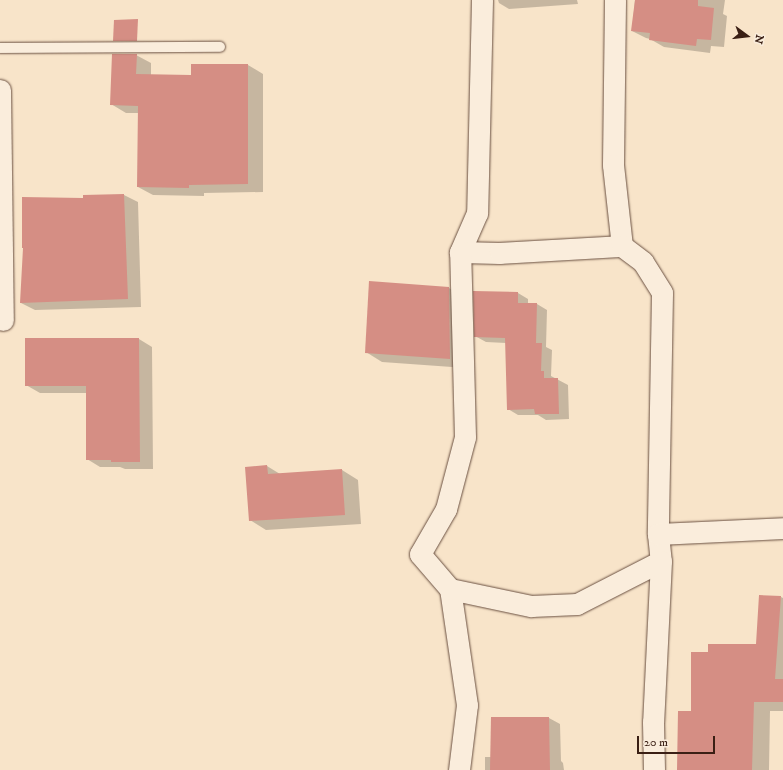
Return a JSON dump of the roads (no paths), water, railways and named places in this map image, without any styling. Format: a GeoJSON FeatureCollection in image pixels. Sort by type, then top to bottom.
{"type":"FeatureCollection","features":[{"type":"Feature","properties":{"kind":"street"},"geometry":{"type":"LineString","coordinates":[[458,770],[467,704],[450,589],[420,554],[446,509],[465,438],[460,252],[477,213],[482,0]]}},
{"type":"Feature","properties":{"kind":"street"},"geometry":{"type":"LineString","coordinates":[[615,0],[613,165],[622,246]]}},
{"type":"Feature","properties":{"kind":"street"},"geometry":{"type":"LineString","coordinates":[[0,90],[3,320]]}},
{"type":"Feature","properties":{"kind":"street"},"geometry":{"type":"LineString","coordinates":[[460,252],[500,253],[622,246],[643,262],[662,294],[658,534],[661,561],[653,722],[654,770]]}},
{"type":"Feature","properties":{"kind":"street"},"geometry":{"type":"LineString","coordinates":[[658,534],[783,528]]}},
{"type":"Feature","properties":{"kind":"street"},"geometry":{"type":"LineString","coordinates":[[450,589],[531,606],[578,604],[661,561]]}},
{"type":"Feature","properties":{"kind":"lane"},"geometry":{"type":"LineString","coordinates":[[0,48],[220,47]]}}]}
